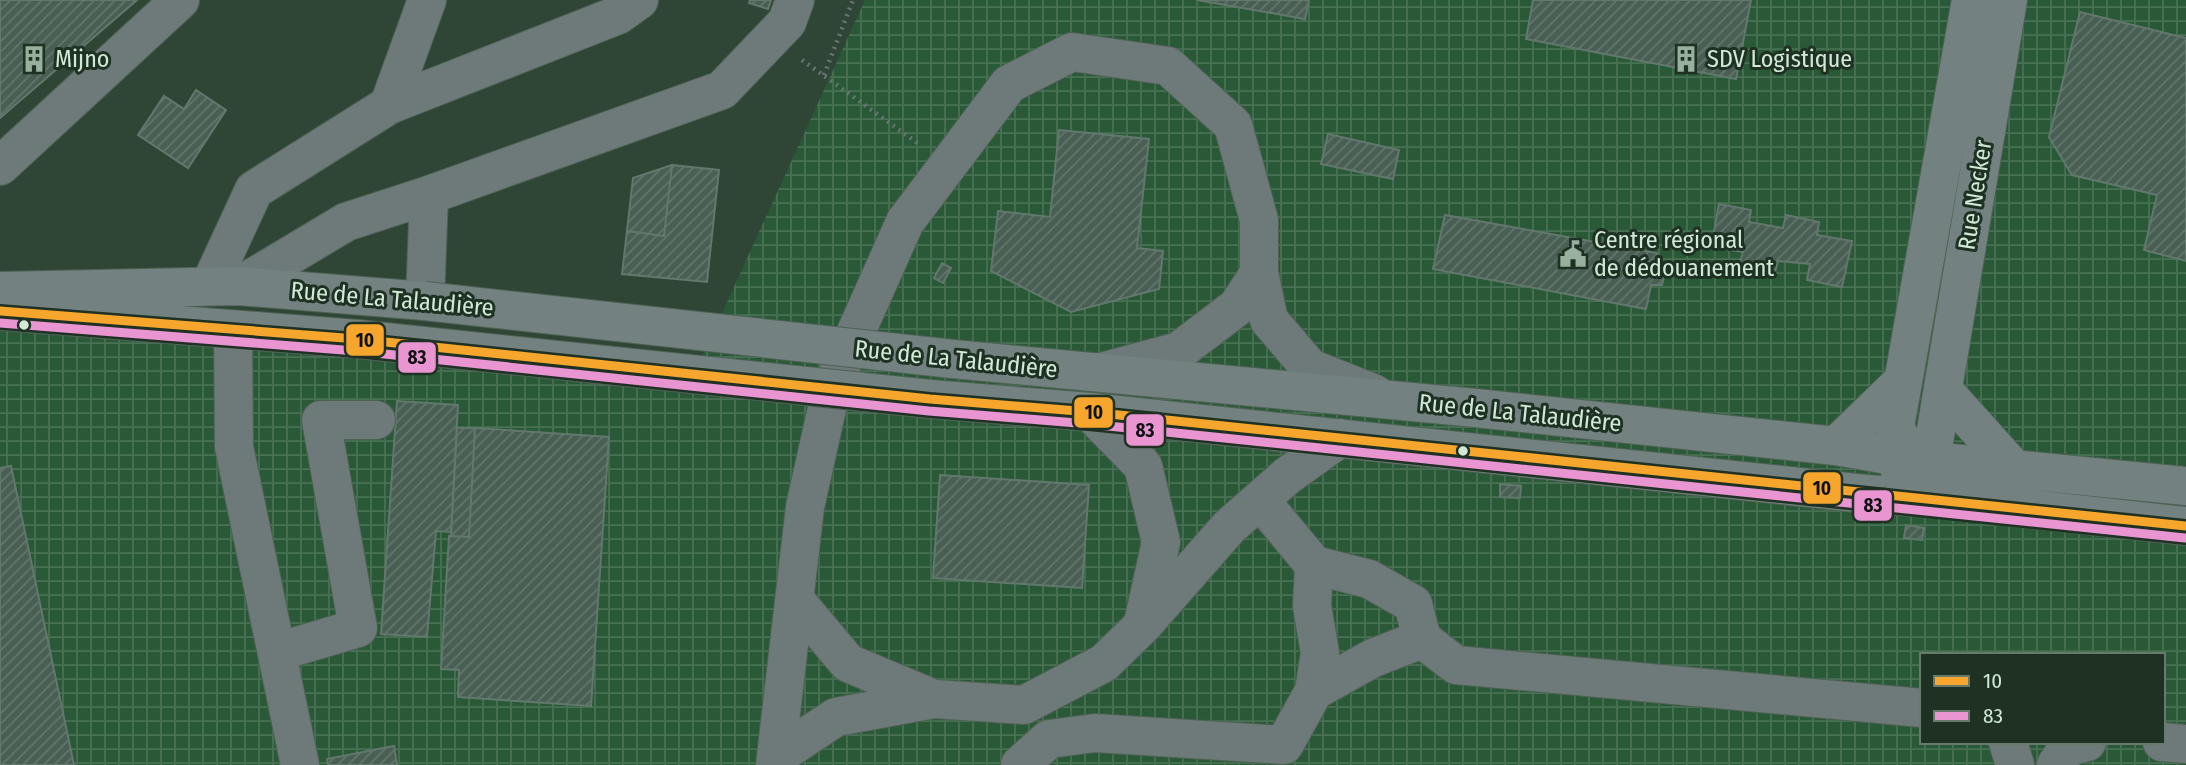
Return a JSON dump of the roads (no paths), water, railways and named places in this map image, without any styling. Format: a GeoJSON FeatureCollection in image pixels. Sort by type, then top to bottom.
{"type":"FeatureCollection","features":[{"type":"Feature","properties":{"kind":"main road","name":"Rue Necker"},"geometry":{"type":"LineString","coordinates":[[1910,459],[1895,427],[1971,0]]}},
{"type":"Feature","properties":{"kind":"main road","name":"Rue Necker"},"geometry":{"type":"LineString","coordinates":[[1866,494],[1934,442],[2008,0]]}},
{"type":"Feature","properties":{"kind":"main road"},"geometry":{"type":"LineString","coordinates":[[224,286],[233,330]]}},
{"type":"Feature","properties":{"kind":"main road","name":"Rue de La Talaudière"},"geometry":{"type":"LineString","coordinates":[[0,290],[224,286],[425,301],[1096,374],[1836,446],[1910,459],[2186,486]]}},
{"type":"Feature","properties":{"kind":"main road","name":"Rue de La Talaudière"},"geometry":{"type":"LineString","coordinates":[[0,311],[357,339],[2186,526]]}},
{"type":"Feature","properties":{"kind":"main road"},"geometry":{"type":"LineString","coordinates":[[1836,446],[1903,381]]}},
{"type":"Feature","properties":{"kind":"main road"},"geometry":{"type":"LineString","coordinates":[[1943,390],[2014,469]]}},
{"type":"Feature","properties":{"kind":"main road"},"geometry":{"type":"LineString","coordinates":[[1910,459],[1929,498]]}},
{"type":"Feature","properties":{"kind":"street"},"geometry":{"type":"LineString","coordinates":[[0,166],[180,0]]}},
{"type":"Feature","properties":{"kind":"street"},"geometry":{"type":"LineString","coordinates":[[389,105],[427,0]]}},
{"type":"Feature","properties":{"kind":"street"},"geometry":{"type":"LineString","coordinates":[[224,286],[254,190],[389,105],[618,15],[639,0]]}},
{"type":"Feature","properties":{"kind":"street"},"geometry":{"type":"LineString","coordinates":[[224,286],[346,222],[722,90],[787,22],[795,0]]}},
{"type":"Feature","properties":{"kind":"street"},"geometry":{"type":"LineString","coordinates":[[775,761],[805,507],[832,386],[905,222],[1009,84],[1072,52],[1168,66],[1233,125],[1259,220],[1259,274],[1269,320],[1310,368],[1392,401]]}},
{"type":"Feature","properties":{"kind":"street"},"geometry":{"type":"LineString","coordinates":[[425,301],[429,195]]}},
{"type":"Feature","properties":{"kind":"street"},"geometry":{"type":"LineString","coordinates":[[1096,374],[1179,351],[1237,307],[1259,274]]}},
{"type":"Feature","properties":{"kind":"street"},"geometry":{"type":"LineString","coordinates":[[233,330],[234,447],[300,765]]}},
{"type":"Feature","properties":{"kind":"street"},"geometry":{"type":"LineString","coordinates":[[1090,412],[1143,466],[1161,542],[1143,625]]}},
{"type":"Feature","properties":{"kind":"street"},"geometry":{"type":"LineString","coordinates":[[277,652],[358,628],[321,420],[376,420]]}},
{"type":"Feature","properties":{"kind":"street"},"geometry":{"type":"LineString","coordinates":[[775,761],[836,718],[934,699],[1024,705],[1104,663],[1143,625],[1229,527],[1287,476],[1340,438]]}},
{"type":"Feature","properties":{"kind":"street"},"geometry":{"type":"LineString","coordinates":[[1260,500],[1314,565],[1369,579],[1413,604],[1422,639],[1456,665],[1920,708]]}},
{"type":"Feature","properties":{"kind":"street"},"geometry":{"type":"LineString","coordinates":[[1020,765],[1049,739],[1095,733],[1284,745],[1314,691],[1321,653],[1312,606],[1314,565]]}},
{"type":"Feature","properties":{"kind":"street"},"geometry":{"type":"LineString","coordinates":[[795,600],[848,663],[934,699]]}},
{"type":"Feature","properties":{"kind":"street"},"geometry":{"type":"LineString","coordinates":[[1314,691],[1373,658],[1422,639]]}},
{"type":"Feature","properties":{"kind":"street"},"geometry":{"type":"LineString","coordinates":[[2165,742],[2186,744]]}},
{"type":"Feature","properties":{"kind":"street"},"geometry":{"type":"LineString","coordinates":[[2009,744],[2015,765]]}},
{"type":"Feature","properties":{"kind":"street"},"geometry":{"type":"LineString","coordinates":[[2056,765],[2067,747],[2079,744]]}},
{"type":"Feature","properties":{"kind":"place","name":"Mijno"},"geometry":{"type":"Point","coordinates":[34,59]}},
{"type":"Feature","properties":{"kind":"place","name":"SDV Logistique"},"geometry":{"type":"Point","coordinates":[1686,59]}},
{"type":"Feature","properties":{"kind":"place","name":"Centre régional de dédouanement"},"geometry":{"type":"Point","coordinates":[1573,254]}}]}
